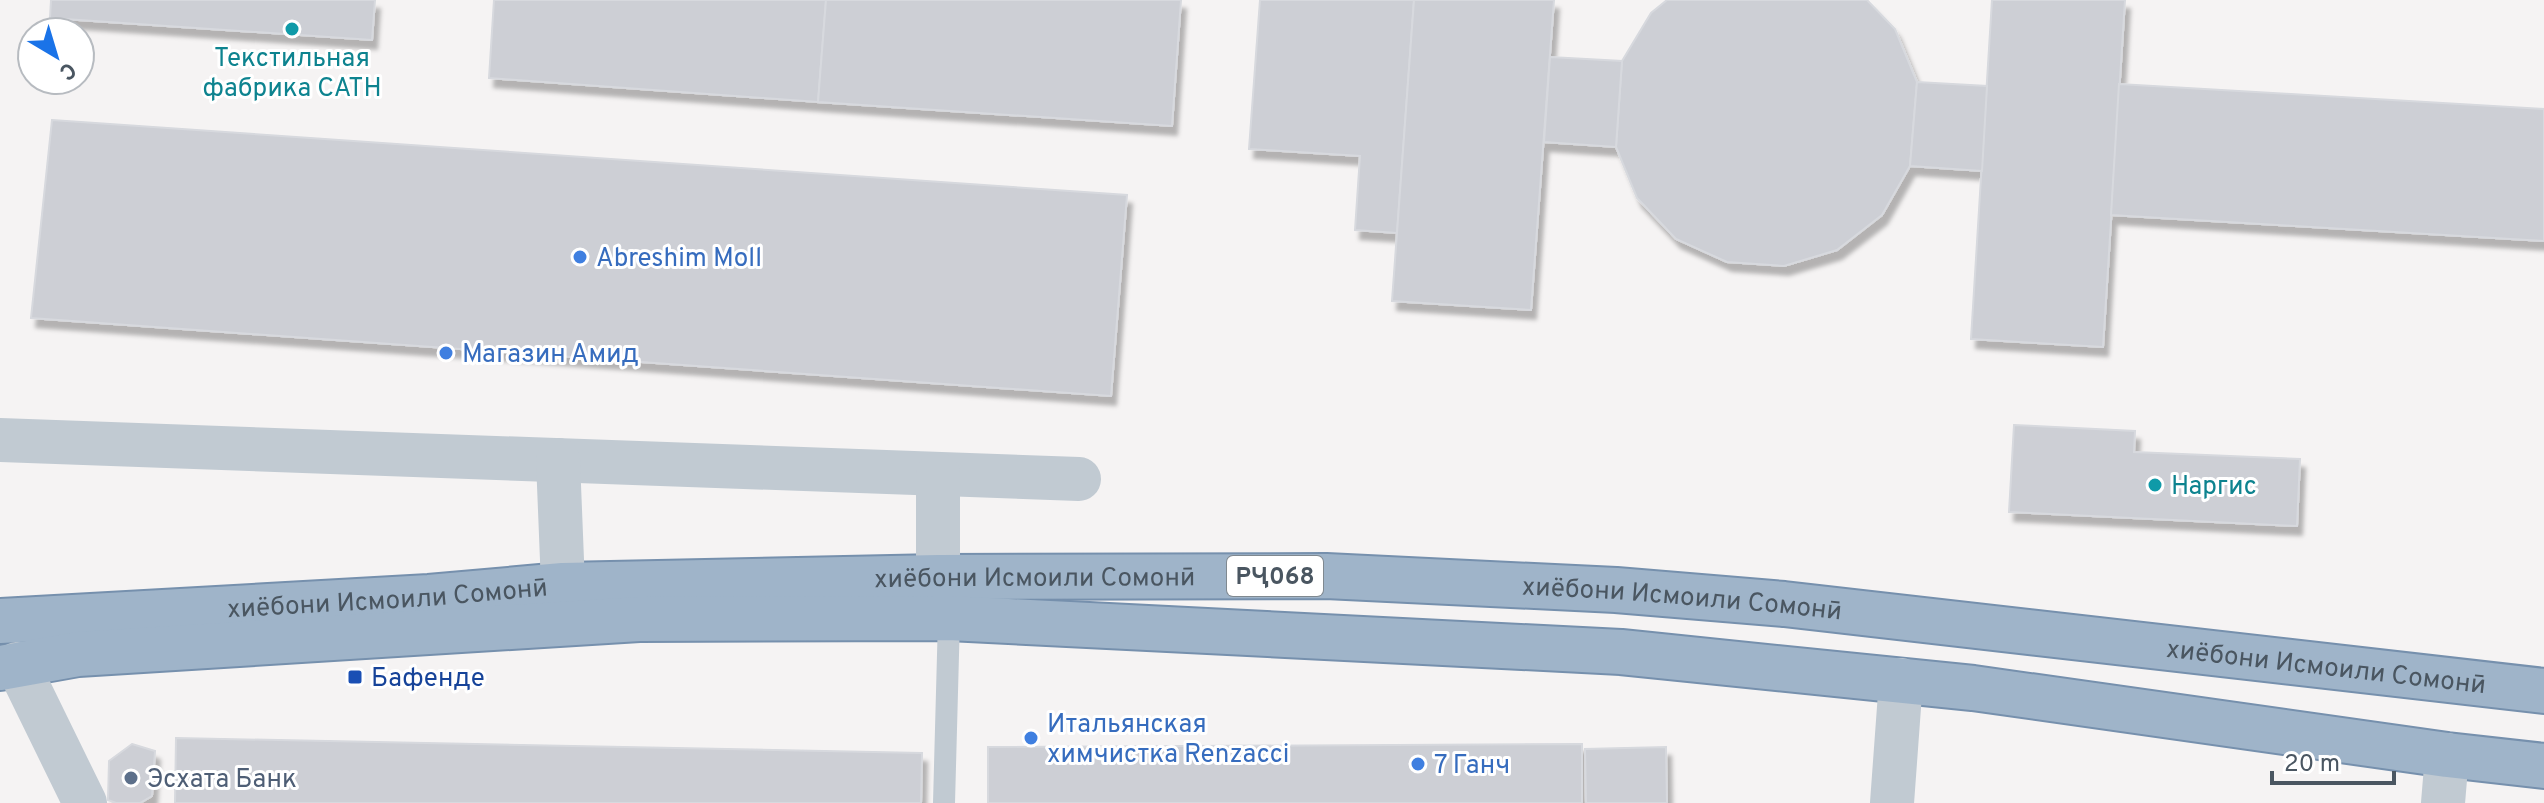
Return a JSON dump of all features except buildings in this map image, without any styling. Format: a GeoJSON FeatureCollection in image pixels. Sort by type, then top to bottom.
{"type":"FeatureCollection","features":[{"type":"Feature","properties":{"kind":"highway","name":"хиёбони Исмоили Сомонӣ"},"geometry":{"type":"LineString","coordinates":[[9,666],[78,654],[1326,576],[1616,590],[1784,604],[2544,691]]}},
{"type":"Feature","properties":{"kind":"highway","name":"хиёбони Исмоили Сомонӣ"},"geometry":{"type":"LineString","coordinates":[[0,620],[429,597],[563,585],[944,598],[1621,652],[1901,680],[2544,766]]}},
{"type":"Feature","properties":{"kind":"highway"},"geometry":{"type":"LineString","coordinates":[[0,620],[9,666]]}},
{"type":"Feature","properties":{"kind":"street"},"geometry":{"type":"LineString","coordinates":[[0,440],[1079,479]]}},
{"type":"Feature","properties":{"kind":"street"},"geometry":{"type":"LineString","coordinates":[[558,460],[563,585]]}},
{"type":"Feature","properties":{"kind":"street"},"geometry":{"type":"LineString","coordinates":[[938,474],[944,598]]}},
{"type":"Feature","properties":{"kind":"street"},"geometry":{"type":"LineString","coordinates":[[9,666],[85,803]]}},
{"type":"Feature","properties":{"kind":"street"},"geometry":{"type":"LineString","coordinates":[[1892,803],[1901,680]]}},
{"type":"Feature","properties":{"kind":"street"},"geometry":{"type":"LineString","coordinates":[[2443,803],[2447,755]]}},
{"type":"Feature","properties":{"kind":"lane"},"geometry":{"type":"LineString","coordinates":[[944,598],[944,803]]}},
{"type":"Feature","properties":{"kind":"place","name":"Текстильная фабрика САТН"},"geometry":{"type":"Point","coordinates":[292,29]}},
{"type":"Feature","properties":{"kind":"place","name":"Abreshim Moll"},"geometry":{"type":"Point","coordinates":[580,257]}},
{"type":"Feature","properties":{"kind":"place","name":"Магазин Амид"},"geometry":{"type":"Point","coordinates":[446,353]}},
{"type":"Feature","properties":{"kind":"place","name":"Наргис"},"geometry":{"type":"Point","coordinates":[2155,485]}},
{"type":"Feature","properties":{"kind":"place","name":"Бафенде"},"geometry":{"type":"Point","coordinates":[355,677]}},
{"type":"Feature","properties":{"kind":"place","name":"Итальянская химчистка Renzacci"},"geometry":{"type":"Point","coordinates":[1031,738]}},
{"type":"Feature","properties":{"kind":"place","name":"7 Ганч"},"geometry":{"type":"Point","coordinates":[1418,764]}},
{"type":"Feature","properties":{"kind":"place","name":"Эсxата Банк"},"geometry":{"type":"Point","coordinates":[131,778]}}]}
